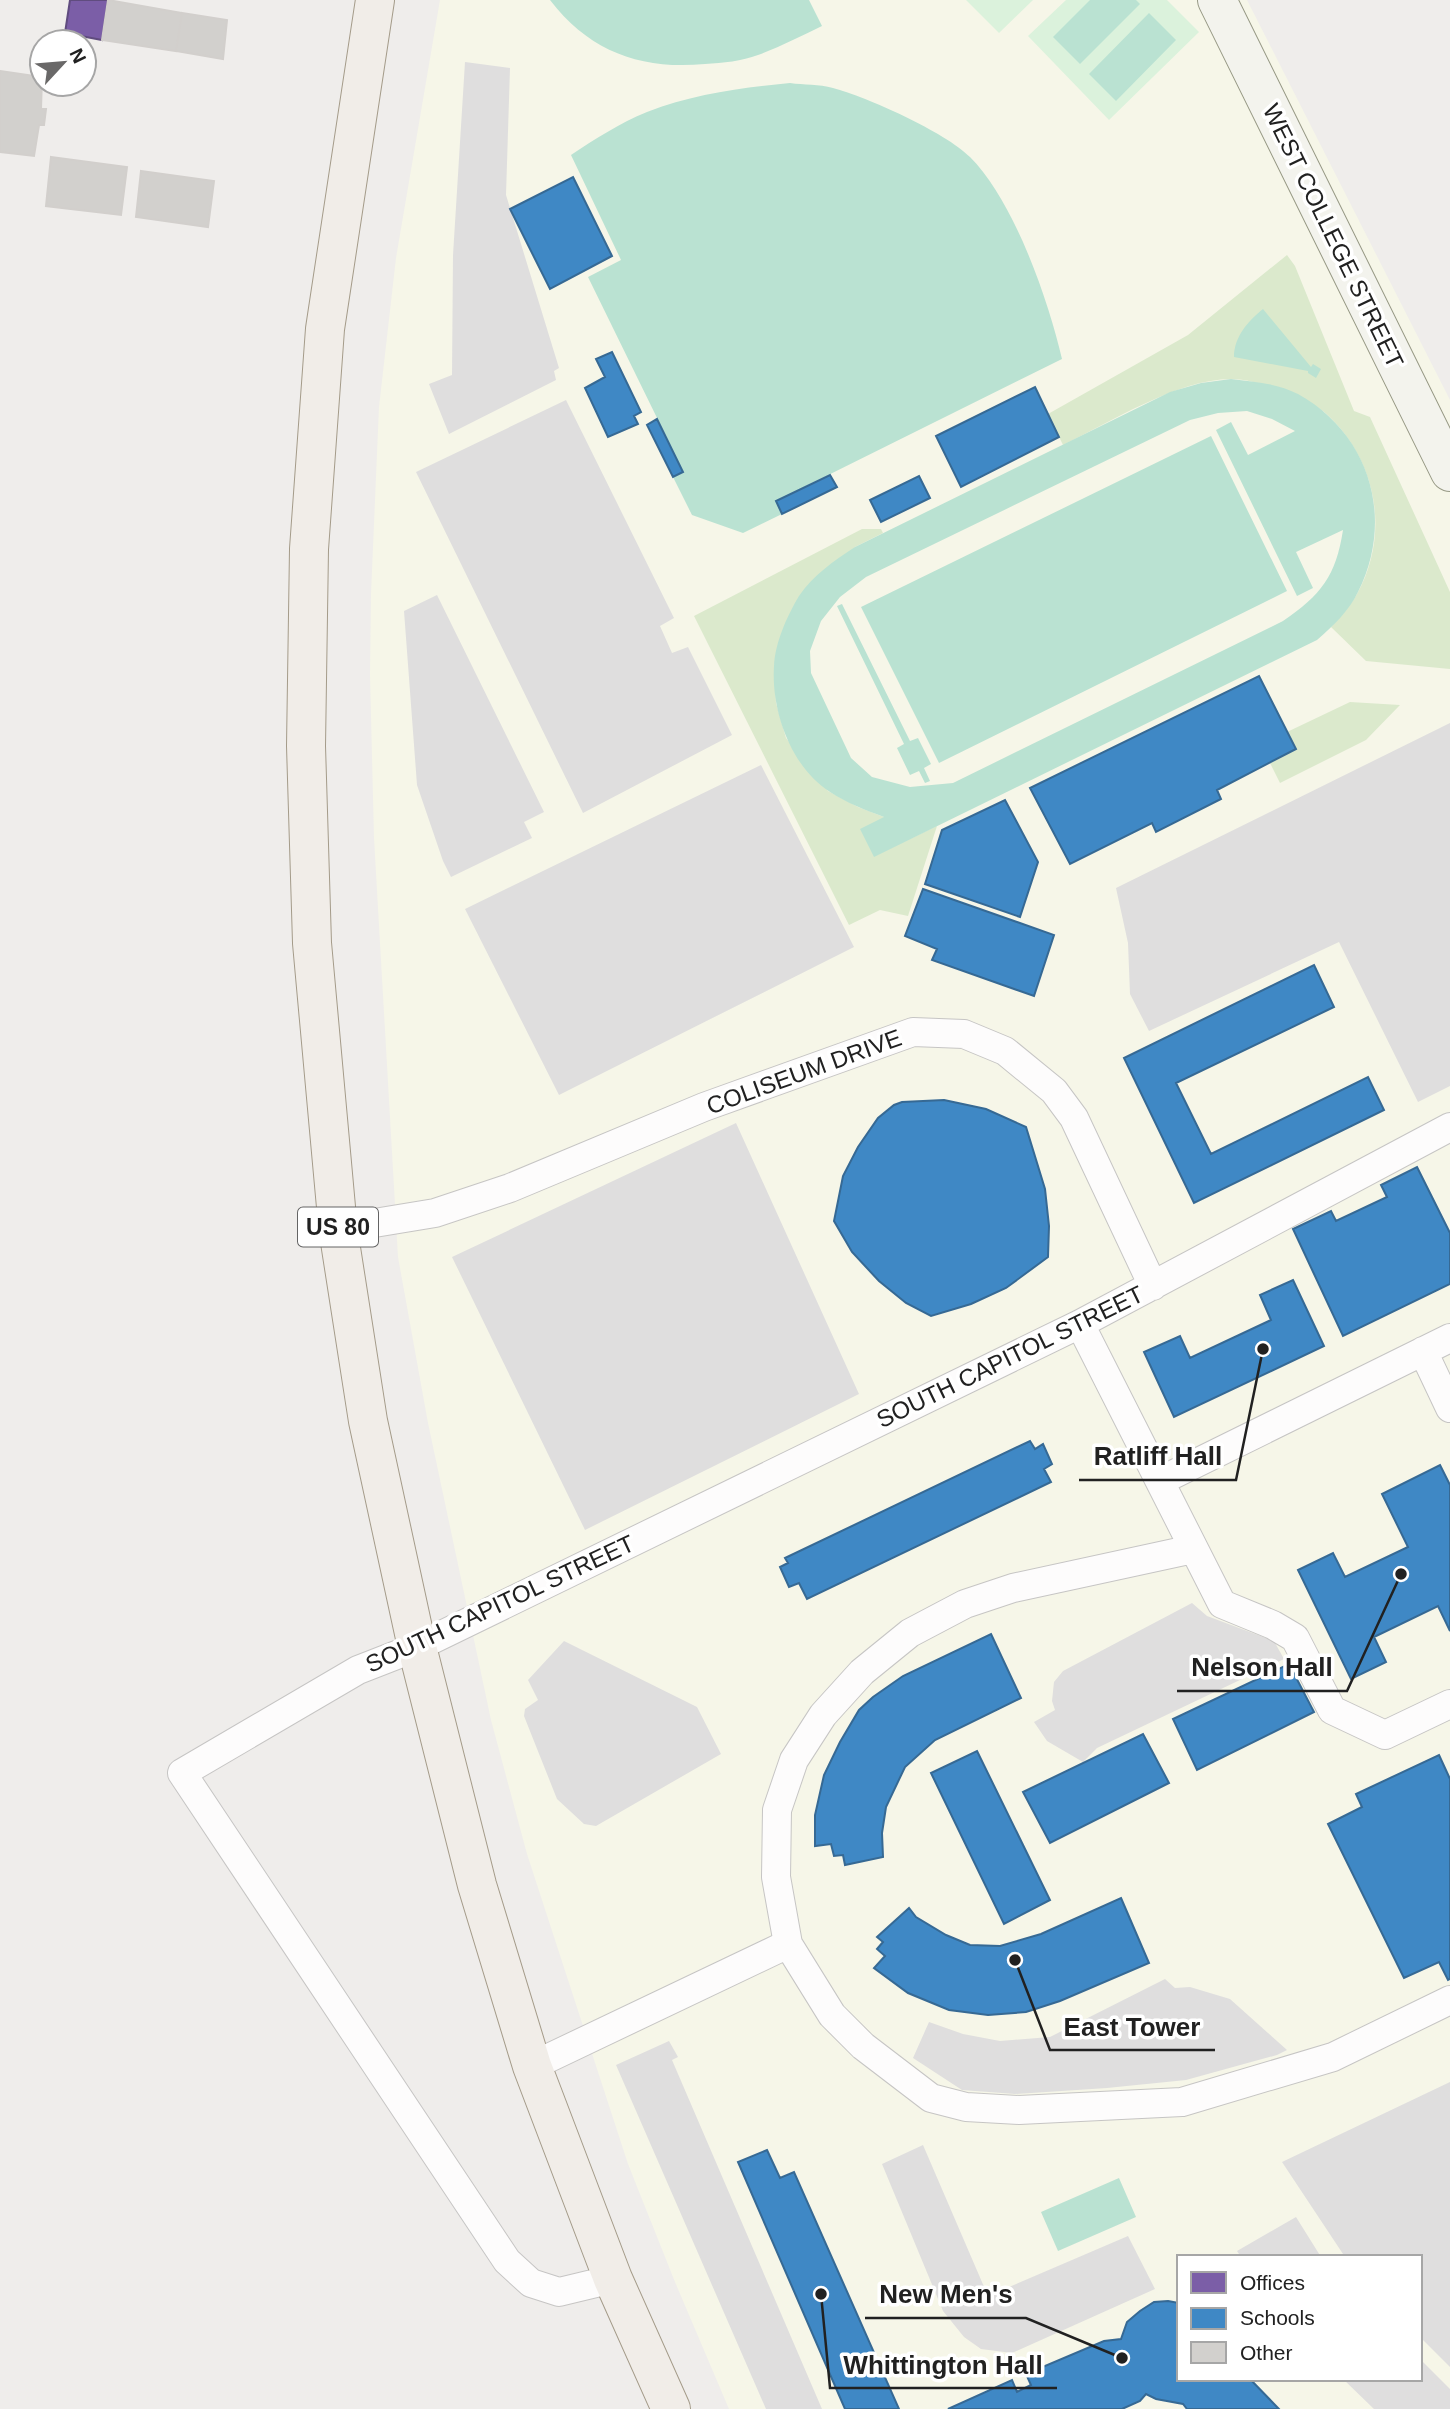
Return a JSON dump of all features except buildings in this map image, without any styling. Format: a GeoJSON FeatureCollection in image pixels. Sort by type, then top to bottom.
{"type":"FeatureCollection","features":[{"type":"Feature","properties":{"kind":"main road","name":"US 80"},"geometry":{"type":"LineString","coordinates":[[375,0],[326,329],[309,549],[306,746],[312,943],[338,1229],[368,1421],[417,1647],[477,1885],[532,2066],[613,2279],[671,2409]]}},
{"type":"Feature","properties":{"kind":"street","name":"WEST COLLEGE STREET"},"geometry":{"type":"LineString","coordinates":[[1217,0],[1450,472]]}},
{"type":"Feature","properties":{"kind":"street","name":"COLISEUM DRIVE"},"geometry":{"type":"LineString","coordinates":[[338,1229],[435,1213],[485,1196],[704,1107],[913,1032],[964,1034],[1004,1051],[1054,1091],[1074,1118],[1153,1286]]}},
{"type":"Feature","properties":{"kind":"street","name":"SOUTH CAPITOL STREET"},"geometry":{"type":"LineString","coordinates":[[613,2279],[559,2292],[531,2283],[507,2261],[182,1773],[358,1670],[417,1647],[1080,1324],[1450,1127]]}},
{"type":"Feature","properties":{"kind":"street"},"geometry":{"type":"LineString","coordinates":[[1080,1324],[1222,1604],[1273,1625],[1295,1638],[1332,1710],[1385,1735],[1450,1704]]}},
{"type":"Feature","properties":{"kind":"street"},"geometry":{"type":"LineString","coordinates":[[1160,1481],[1450,1338]]}},
{"type":"Feature","properties":{"kind":"street"},"geometry":{"type":"LineString","coordinates":[[1423,1351],[1450,1408]]}},
{"type":"Feature","properties":{"kind":"street"},"geometry":{"type":"LineString","coordinates":[[1193,1549],[1013,1588],[965,1604],[910,1633],[862,1672],[823,1715],[794,1760],[777,1810],[776,1877],[788,1944],[832,2015],[863,2046],[931,2098],[966,2107],[1018,2110],[1182,2102],[1332,2057],[1450,2000]]}},
{"type":"Feature","properties":{"kind":"street"},"geometry":{"type":"LineString","coordinates":[[532,2066],[788,1944]]}},
{"type":"Feature","properties":{"kind":"shaded area"},"geometry":{"type":"Polygon","coordinates":[[[440,0],[1247,0],[1450,400],[1450,2409],[729,2409],[628,2164],[527,1854],[491,1720],[428,1423],[398,1257],[374,838],[370,675],[379,407],[396,258],[440,0]]]}},
{"type":"Feature","properties":{"kind":"shaded area"},"geometry":{"type":"Polygon","coordinates":[[[465,62],[510,68],[506,195],[559,368],[554,371],[556,380],[449,434],[429,384],[452,375],[453,255],[465,62]]]}},
{"type":"Feature","properties":{"kind":"shaded area"},"geometry":{"type":"Polygon","coordinates":[[[566,400],[674,618],[660,626],[672,653],[688,647],[732,735],[583,813],[416,472],[566,400]]]}},
{"type":"Feature","properties":{"kind":"shaded area"},"geometry":{"type":"Polygon","coordinates":[[[437,595],[544,812],[524,822],[532,838],[451,877],[417,785],[404,611],[437,595]]]}},
{"type":"Feature","properties":{"kind":"shaded area"},"geometry":{"type":"Polygon","coordinates":[[[1450,723],[1450,1086],[1418,1102],[1339,942],[1149,1031],[1130,994],[1128,943],[1116,888],[1450,723]]]}},
{"type":"Feature","properties":{"kind":"shaded area"},"geometry":{"type":"Polygon","coordinates":[[[761,765],[854,947],[559,1095],[465,909],[761,765]]]}},
{"type":"Feature","properties":{"kind":"shaded area"},"geometry":{"type":"Polygon","coordinates":[[[736,1123],[859,1394],[585,1530],[452,1257],[736,1123]]]}},
{"type":"Feature","properties":{"kind":"shaded area"},"geometry":{"type":"Polygon","coordinates":[[[1192,1603],[1207,1616],[1274,1641],[1284,1659],[1097,1748],[1083,1762],[1047,1741],[1034,1722],[1055,1710],[1052,1701],[1054,1682],[1063,1671],[1192,1603]]]}},
{"type":"Feature","properties":{"kind":"shaded area"},"geometry":{"type":"Polygon","coordinates":[[[564,1641],[697,1707],[721,1754],[596,1826],[584,1824],[557,1799],[524,1716],[525,1709],[538,1700],[528,1680],[564,1641]]]}},
{"type":"Feature","properties":{"kind":"shaded area"},"geometry":{"type":"Polygon","coordinates":[[[1165,1979],[1175,1988],[1190,1987],[1230,1999],[1287,2050],[1186,2080],[1015,2094],[962,2090],[913,2058],[929,2022],[963,2034],[1000,2041],[1050,2037],[1165,1979]]]}},
{"type":"Feature","properties":{"kind":"shaded area"},"geometry":{"type":"Polygon","coordinates":[[[669,2041],[678,2057],[672,2060],[822,2409],[766,2409],[616,2065],[669,2041]]]}},
{"type":"Feature","properties":{"kind":"shaded area"},"geometry":{"type":"Polygon","coordinates":[[[1450,2082],[1450,2367],[1422,2339],[1422,2255],[1344,2255],[1282,2162],[1450,2082]]]}},
{"type":"Feature","properties":{"kind":"shaded area"},"geometry":{"type":"Polygon","coordinates":[[[923,2145],[988,2296],[1128,2236],[1155,2289],[1012,2353],[981,2349],[964,2337],[943,2311],[882,2164],[923,2145]]]}},
{"type":"Feature","properties":{"kind":"shaded area"},"geometry":{"type":"Polygon","coordinates":[[[1296,2217],[1320,2255],[1240,2255],[1237,2251],[1296,2217]]]}},
{"type":"Feature","properties":{"kind":"shaded area"},"geometry":{"type":"Polygon","coordinates":[[[1422,2361],[1450,2389],[1450,2409],[1374,2409],[1345,2381],[1422,2381],[1422,2361]]]}},
{"type":"Feature","properties":{"kind":"green space"},"geometry":{"type":"Polygon","coordinates":[[[550,0],[809,0],[822,26],[746,59],[705,64],[659,64],[618,54],[600,45],[582,33],[550,0]]]}},
{"type":"Feature","properties":{"kind":"green space"},"geometry":{"type":"Polygon","coordinates":[[[966,0],[1033,0],[999,33],[966,0]]]}},
{"type":"Feature","properties":{"kind":"green space"},"geometry":{"type":"Polygon","coordinates":[[[1066,0],[1167,0],[1199,32],[1109,120],[1028,36],[1066,0]]]}},
{"type":"Feature","properties":{"kind":"green space"},"geometry":{"type":"Polygon","coordinates":[[[1090,0],[1136,0],[1140,4],[1080,64],[1053,37],[1090,0]]]}},
{"type":"Feature","properties":{"kind":"green space"},"geometry":{"type":"Polygon","coordinates":[[[1149,13],[1176,40],[1116,101],[1089,74],[1149,13]]]}},
{"type":"Feature","properties":{"kind":"green space"},"geometry":{"type":"Polygon","coordinates":[[[790,83],[828,87],[865,99],[925,127],[970,157],[986,176],[1015,224],[1048,308],[1062,359],[776,501],[782,514],[743,533],[692,515],[673,477],[683,471],[588,277],[621,260],[571,155],[627,121],[664,106],[717,93],[790,83]]]}},
{"type":"Feature","properties":{"kind":"green space"},"geometry":{"type":"Polygon","coordinates":[[[1287,255],[1295,266],[1354,411],[1370,417],[1450,592],[1450,669],[1366,661],[1331,627],[1357,594],[1366,574],[1375,532],[1375,511],[1372,491],[1356,451],[1338,426],[1317,407],[1255,382],[1239,379],[1211,381],[1189,386],[1145,403],[1063,445],[1048,414],[1188,335],[1287,255]]]}},
{"type":"Feature","properties":{"kind":"green space"},"geometry":{"type":"Polygon","coordinates":[[[1263,309],[1311,367],[1313,364],[1321,369],[1316,378],[1308,371],[1234,357],[1236,343],[1243,330],[1263,309]]]}},
{"type":"Feature","properties":{"kind":"green space"},"geometry":{"type":"Polygon","coordinates":[[[1231,379],[1282,387],[1323,411],[1343,431],[1369,480],[1374,507],[1374,535],[1369,564],[1350,606],[1317,640],[874,857],[860,829],[884,817],[843,800],[816,781],[794,753],[780,719],[774,683],[775,657],[782,630],[799,596],[817,575],[855,547],[1170,392],[1201,383],[1231,379]],[[1247,411],[1218,413],[1190,420],[866,577],[840,597],[821,621],[810,651],[811,673],[851,758],[872,777],[910,787],[953,783],[1283,621],[1296,612],[1325,583],[1336,560],[1343,530],[1296,552],[1313,588],[1297,596],[1216,430],[1231,422],[1248,455],[1295,431],[1272,419],[1247,411]]]}},
{"type":"Feature","properties":{"kind":"green space"},"geometry":{"type":"Polygon","coordinates":[[[1211,436],[1287,591],[939,763],[861,607],[1211,436]]]}},
{"type":"Feature","properties":{"kind":"green space"},"geometry":{"type":"Polygon","coordinates":[[[862,529],[881,529],[883,533],[855,547],[774,665],[776,703],[786,738],[828,791],[884,817],[874,856],[937,826],[908,916],[880,910],[849,925],[694,616],[862,529]]]}},
{"type":"Feature","properties":{"kind":"green space"},"geometry":{"type":"Polygon","coordinates":[[[842,604],[910,741],[918,738],[931,764],[924,768],[930,781],[925,783],[919,771],[910,775],[897,748],[904,744],[837,606],[842,604]]]}},
{"type":"Feature","properties":{"kind":"green space"},"geometry":{"type":"Polygon","coordinates":[[[1350,702],[1400,705],[1366,740],[1280,783],[1270,763],[1296,749],[1287,732],[1350,702]]]}},
{"type":"Feature","properties":{"kind":"green space"},"geometry":{"type":"Polygon","coordinates":[[[1119,2178],[1136,2217],[1058,2251],[1041,2212],[1119,2178]]]}},
{"type":"Feature","properties":{"kind":"place","name":"Ratliff Hall"},"geometry":{"type":"Point","coordinates":[1263,1349]}},
{"type":"Feature","properties":{"kind":"place","name":"Nelson Hall"},"geometry":{"type":"Point","coordinates":[1401,1574]}},
{"type":"Feature","properties":{"kind":"place","name":"East Tower"},"geometry":{"type":"Point","coordinates":[1015,1960]}},
{"type":"Feature","properties":{"kind":"place","name":"Whittington Hall"},"geometry":{"type":"Point","coordinates":[821,2294]}},
{"type":"Feature","properties":{"kind":"place","name":"New Men's"},"geometry":{"type":"Point","coordinates":[1122,2358]}}]}
